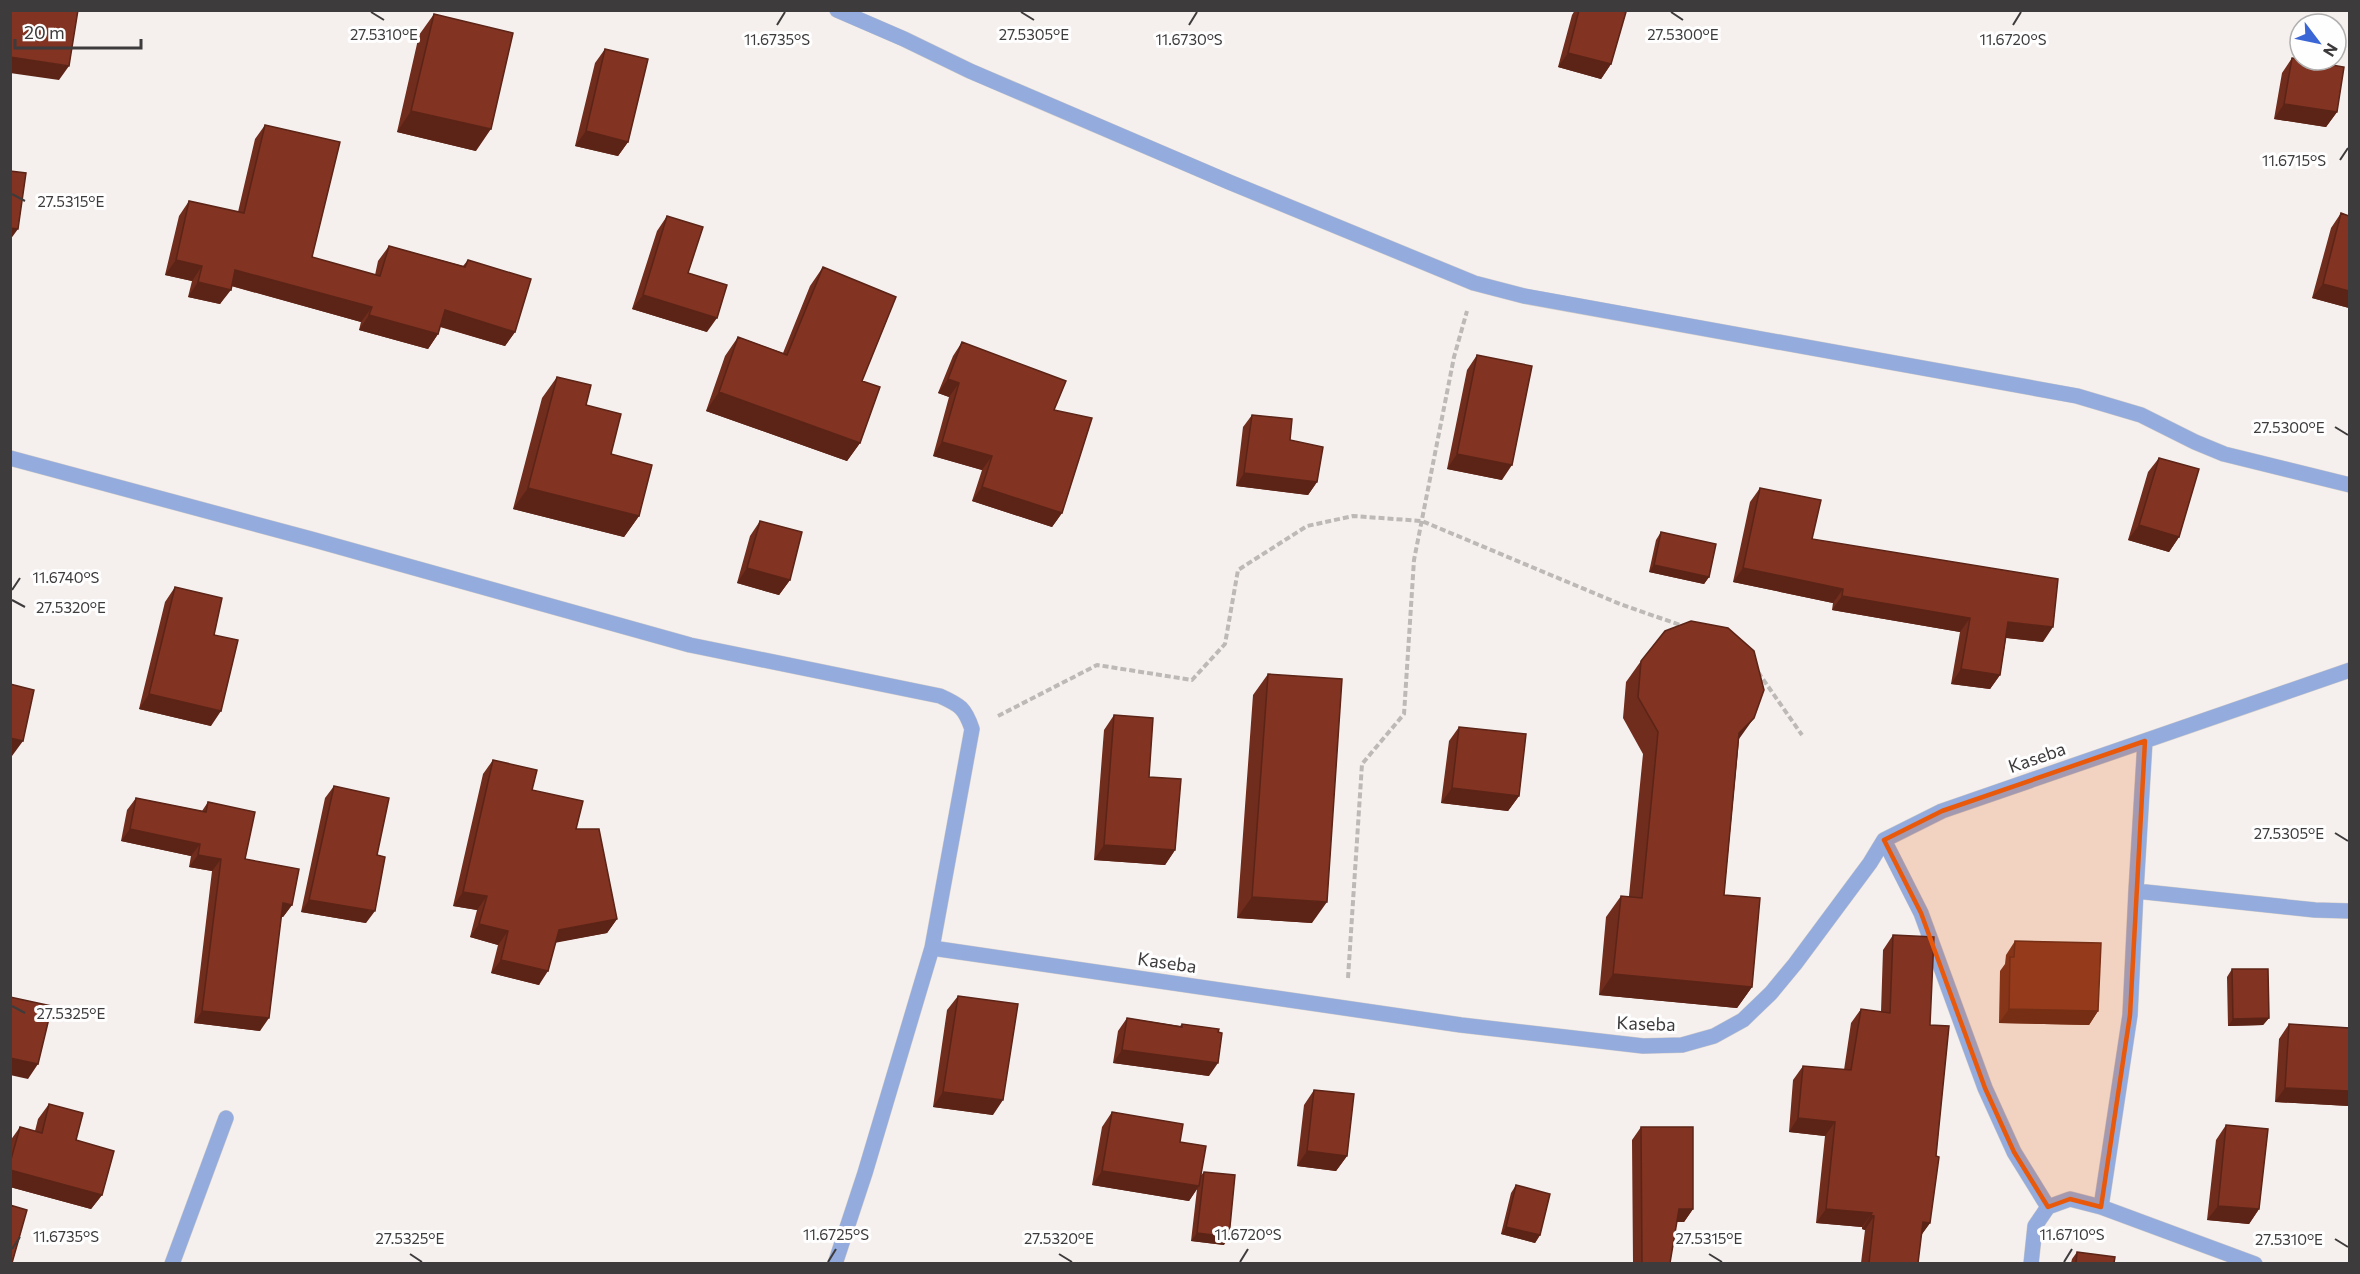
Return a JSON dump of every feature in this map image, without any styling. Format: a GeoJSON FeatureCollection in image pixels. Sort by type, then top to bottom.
{"type":"FeatureCollection","features":[{"type":"Feature","properties":{"kind":"street"},"geometry":{"type":"LineString","coordinates":[[837,10],[970,71],[1229,182],[1474,283],[1536,298],[2077,396],[2141,415],[2224,454],[2349,485]]}},
{"type":"Feature","properties":{"kind":"street"},"geometry":{"type":"LineString","coordinates":[[10,458],[690,645],[940,696],[959,705],[968,714],[972,729],[932,948],[865,1173],[835,1263]]}},
{"type":"Feature","properties":{"kind":"street","name":"Kaseba"},"geometry":{"type":"LineString","coordinates":[[932,948],[1461,1025],[1643,1046],[1682,1045],[1714,1036],[1743,1020],[1772,993],[1851,890],[1884,840],[1942,811],[2349,670]]}},
{"type":"Feature","properties":{"kind":"street"},"geometry":{"type":"LineString","coordinates":[[2101,1207],[2130,1016],[2145,741]]}},
{"type":"Feature","properties":{"kind":"street"},"geometry":{"type":"LineString","coordinates":[[1884,840],[1921,913],[1985,1088],[2014,1152],[2048,1207]]}},
{"type":"Feature","properties":{"kind":"street"},"geometry":{"type":"LineString","coordinates":[[2136,891],[2315,910],[2349,911]]}},
{"type":"Feature","properties":{"kind":"street"},"geometry":{"type":"LineString","coordinates":[[172,1263],[226,1118]]}},
{"type":"Feature","properties":{"kind":"street"},"geometry":{"type":"LineString","coordinates":[[2031,1263],[2035,1226],[2048,1207],[2070,1199],[2101,1207],[2255,1263]]}},
{"type":"Feature","properties":{"kind":"path"},"geometry":{"type":"LineString","coordinates":[[1345,1008],[1362,764],[1404,714],[1414,560],[1455,357],[1474,283]]}},
{"type":"Feature","properties":{"kind":"path"},"geometry":{"type":"LineString","coordinates":[[972,729],[1097,665],[1192,680],[1225,644],[1238,570],[1307,526],[1353,516],[1422,521],[1620,604],[1685,627]]}},
{"type":"Feature","properties":{"kind":"path"},"geometry":{"type":"LineString","coordinates":[[1752,664],[1802,735]]}},
{"type":"Feature","properties":{"kind":"highlighted area"},"geometry":{"type":"Polygon","coordinates":[[[2145,741],[2130,1015],[2101,1207],[2070,1199],[2048,1207],[2014,1152],[1985,1088],[1921,913],[1884,840],[1942,811],[2145,741]]]}},
{"type":"Feature","properties":{"kind":"building"},"geometry":{"type":"Polygon","coordinates":[[[10,10],[78,10],[69,66],[10,57],[10,10]]]}},
{"type":"Feature","properties":{"kind":"building"},"geometry":{"type":"Polygon","coordinates":[[[1579,10],[1626,12],[1611,64],[1568,53],[1579,10]]]}},
{"type":"Feature","properties":{"kind":"building"},"geometry":{"type":"Polygon","coordinates":[[[434,14],[513,33],[491,129],[411,111],[434,14]]]}},
{"type":"Feature","properties":{"kind":"building"},"geometry":{"type":"Polygon","coordinates":[[[605,49],[648,59],[628,142],[586,131],[605,49]]]}},
{"type":"Feature","properties":{"kind":"building"},"geometry":{"type":"Polygon","coordinates":[[[2290,72],[2343,72],[2337,112],[2284,104],[2290,72]]]}},
{"type":"Feature","properties":{"kind":"building"},"geometry":{"type":"Polygon","coordinates":[[[265,125],[340,142],[312,257],[380,276],[389,246],[465,267],[468,260],[531,279],[515,332],[445,310],[438,334],[369,315],[372,307],[235,270],[231,290],[198,282],[202,266],[176,260],[189,201],[244,213],[265,125]]]}},
{"type":"Feature","properties":{"kind":"building"},"geometry":{"type":"Polygon","coordinates":[[[10,171],[26,173],[18,229],[10,228],[10,171]]]}},
{"type":"Feature","properties":{"kind":"building"},"geometry":{"type":"Polygon","coordinates":[[[2341,213],[2349,216],[2349,291],[2323,284],[2341,213]]]}},
{"type":"Feature","properties":{"kind":"building"},"geometry":{"type":"Polygon","coordinates":[[[667,216],[703,227],[688,273],[727,285],[717,318],[643,295],[667,216]]]}},
{"type":"Feature","properties":{"kind":"building"},"geometry":{"type":"Polygon","coordinates":[[[823,267],[896,297],[862,381],[880,387],[860,443],[719,392],[738,337],[787,355],[823,267]]]}},
{"type":"Feature","properties":{"kind":"building"},"geometry":{"type":"Polygon","coordinates":[[[962,342],[1066,381],[1054,410],[1092,418],[1062,513],[982,487],[992,456],[942,442],[959,383],[948,379],[962,342]]]}},
{"type":"Feature","properties":{"kind":"building"},"geometry":{"type":"Polygon","coordinates":[[[1477,355],[1532,366],[1512,465],[1457,454],[1477,355]]]}},
{"type":"Feature","properties":{"kind":"building"},"geometry":{"type":"Polygon","coordinates":[[[557,377],[591,385],[586,405],[621,414],[611,454],[652,465],[639,516],[528,488],[557,377]]]}},
{"type":"Feature","properties":{"kind":"building"},"geometry":{"type":"Polygon","coordinates":[[[1252,415],[1292,419],[1290,440],[1323,447],[1317,482],[1244,473],[1252,415]]]}},
{"type":"Feature","properties":{"kind":"building"},"geometry":{"type":"Polygon","coordinates":[[[2159,458],[2199,469],[2179,537],[2139,525],[2159,458]]]}},
{"type":"Feature","properties":{"kind":"building"},"geometry":{"type":"Polygon","coordinates":[[[1760,488],[1821,500],[1812,539],[2058,579],[2053,627],[2008,622],[2000,675],[1961,669],[1970,618],[1842,596],[1843,589],[1743,568],[1760,488]]]}},
{"type":"Feature","properties":{"kind":"building"},"geometry":{"type":"Polygon","coordinates":[[[760,521],[802,532],[790,580],[747,568],[760,521]]]}},
{"type":"Feature","properties":{"kind":"building"},"geometry":{"type":"Polygon","coordinates":[[[1661,532],[1716,544],[1709,577],[1654,565],[1661,532]]]}},
{"type":"Feature","properties":{"kind":"building"},"geometry":{"type":"Polygon","coordinates":[[[175,587],[222,598],[214,635],[238,640],[221,711],[149,694],[175,587]]]}},
{"type":"Feature","properties":{"kind":"building"},"geometry":{"type":"Polygon","coordinates":[[[1691,621],[1728,628],[1754,651],[1764,690],[1754,718],[1739,733],[1724,895],[1760,898],[1752,987],[1613,974],[1621,896],[1642,898],[1658,732],[1638,697],[1641,661],[1665,631],[1691,621]]]}},
{"type":"Feature","properties":{"kind":"building"},"geometry":{"type":"Polygon","coordinates":[[[1268,674],[1342,679],[1327,902],[1252,897],[1268,674]]]}},
{"type":"Feature","properties":{"kind":"building"},"geometry":{"type":"Polygon","coordinates":[[[10,684],[34,690],[23,741],[10,738],[10,684]]]}},
{"type":"Feature","properties":{"kind":"building"},"geometry":{"type":"Polygon","coordinates":[[[1114,715],[1153,718],[1149,777],[1181,779],[1175,850],[1104,845],[1114,715]]]}},
{"type":"Feature","properties":{"kind":"building"},"geometry":{"type":"Polygon","coordinates":[[[1459,727],[1526,734],[1519,796],[1452,788],[1459,727]]]}},
{"type":"Feature","properties":{"kind":"building"},"geometry":{"type":"Polygon","coordinates":[[[493,760],[537,770],[532,790],[583,801],[576,829],[599,829],[617,919],[559,930],[548,971],[501,960],[508,931],[479,924],[487,896],[463,892],[493,760]]]}},
{"type":"Feature","properties":{"kind":"building"},"geometry":{"type":"Polygon","coordinates":[[[334,786],[389,798],[377,855],[385,857],[375,911],[309,900],[334,786]]]}},
{"type":"Feature","properties":{"kind":"building"},"geometry":{"type":"Polygon","coordinates":[[[136,798],[206,812],[208,802],[255,812],[245,859],[299,869],[292,905],[283,903],[269,1018],[202,1011],[221,859],[198,855],[200,844],[130,829],[136,798]]]}},
{"type":"Feature","properties":{"kind":"building"},"geometry":{"type":"Polygon","coordinates":[[[1893,935],[1934,937],[1930,1025],[1949,1026],[1936,1156],[1939,1157],[1930,1223],[1923,1222],[1918,1263],[1869,1263],[1874,1216],[1871,1215],[1872,1213],[1826,1209],[1835,1122],[1798,1118],[1803,1066],[1851,1070],[1861,1009],[1890,1013],[1893,935]]]}},
{"type":"Feature","properties":{"kind":"building"},"geometry":{"type":"Polygon","coordinates":[[[2015,941],[2101,943],[2098,1011],[2009,1009],[2010,957],[2014,957],[2015,941]]]}},
{"type":"Feature","properties":{"kind":"building"},"geometry":{"type":"Polygon","coordinates":[[[2232,969],[2268,969],[2269,1018],[2233,1019],[2232,969]]]}},
{"type":"Feature","properties":{"kind":"building"},"geometry":{"type":"Polygon","coordinates":[[[958,996],[1018,1004],[1003,1100],[943,1092],[958,996]]]}},
{"type":"Feature","properties":{"kind":"building"},"geometry":{"type":"Polygon","coordinates":[[[10,997],[52,1006],[38,1064],[10,1058],[10,997]]]}},
{"type":"Feature","properties":{"kind":"building"},"geometry":{"type":"Polygon","coordinates":[[[1127,1018],[1182,1027],[1182,1024],[1219,1029],[1218,1032],[1222,1033],[1218,1063],[1122,1050],[1127,1018]]]}},
{"type":"Feature","properties":{"kind":"building"},"geometry":{"type":"Polygon","coordinates":[[[2289,1024],[2349,1028],[2349,1091],[2285,1088],[2289,1024]]]}},
{"type":"Feature","properties":{"kind":"building"},"geometry":{"type":"Polygon","coordinates":[[[1314,1090],[1354,1094],[1347,1156],[1307,1151],[1314,1090]]]}},
{"type":"Feature","properties":{"kind":"building"},"geometry":{"type":"Polygon","coordinates":[[[49,1104],[83,1113],[76,1140],[114,1151],[102,1195],[10,1170],[20,1127],[42,1133],[49,1104]]]}},
{"type":"Feature","properties":{"kind":"building"},"geometry":{"type":"Polygon","coordinates":[[[1112,1112],[1183,1124],[1180,1142],[1206,1146],[1199,1186],[1102,1171],[1112,1112]]]}},
{"type":"Feature","properties":{"kind":"building"},"geometry":{"type":"Polygon","coordinates":[[[2226,1125],[2268,1129],[2259,1209],[2218,1206],[2226,1125]]]}},
{"type":"Feature","properties":{"kind":"building"},"geometry":{"type":"Polygon","coordinates":[[[1641,1127],[1693,1127],[1693,1209],[1679,1209],[1670,1263],[1642,1263],[1641,1127]]]}},
{"type":"Feature","properties":{"kind":"building"},"geometry":{"type":"Polygon","coordinates":[[[1204,1172],[1235,1175],[1229,1237],[1197,1233],[1204,1172]]]}},
{"type":"Feature","properties":{"kind":"building"},"geometry":{"type":"Polygon","coordinates":[[[1516,1185],[1550,1194],[1540,1235],[1506,1227],[1516,1185]]]}},
{"type":"Feature","properties":{"kind":"building"},"geometry":{"type":"Polygon","coordinates":[[[10,1205],[27,1210],[12,1263],[10,1263],[10,1205]]]}},
{"type":"Feature","properties":{"kind":"building"},"geometry":{"type":"Polygon","coordinates":[[[2077,1252],[2115,1257],[2114,1263],[2076,1263],[2077,1252]]]}}]}
